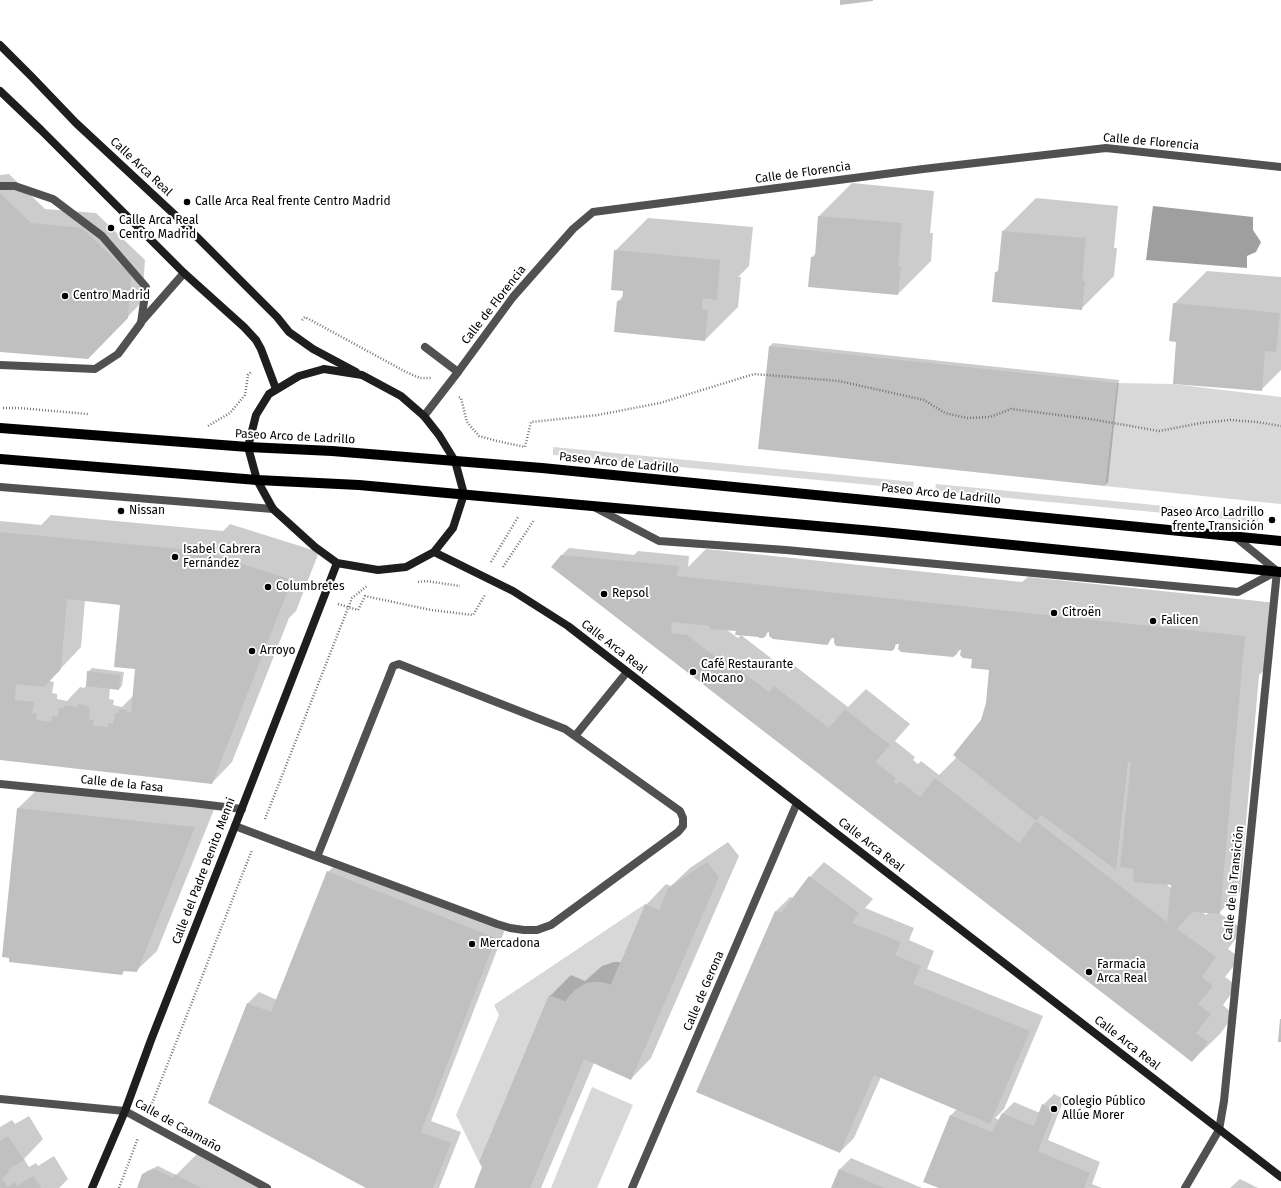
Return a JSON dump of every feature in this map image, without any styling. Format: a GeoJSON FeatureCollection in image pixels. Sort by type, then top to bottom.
{"type":"FeatureCollection","features":[{"type":"Feature","properties":{"kind":"main road","name":"Calle Arca Real"},"geometry":{"type":"LineString","coordinates":[[0,45],[76,123],[182,222],[277,317],[289,332],[313,349],[400,396],[424,416],[439,435],[455,461],[464,494]]}},
{"type":"Feature","properties":{"kind":"main road"},"geometry":{"type":"LineString","coordinates":[[0,91],[184,273],[244,327],[256,340],[265,358],[276,389]]}},
{"type":"Feature","properties":{"kind":"main road"},"geometry":{"type":"LineString","coordinates":[[362,375],[324,369],[299,376],[268,394],[256,415],[248,447],[257,480],[273,509],[315,547],[337,562],[378,570],[406,567],[434,552],[453,528],[464,494]]}},
{"type":"Feature","properties":{"kind":"main road","name":"Paseo Arco de Ladrillo"},"geometry":{"type":"LineString","coordinates":[[0,428],[248,447],[332,451],[521,466],[1281,541]]}},
{"type":"Feature","properties":{"kind":"main road"},"geometry":{"type":"LineString","coordinates":[[0,459],[257,480],[359,485],[464,494],[880,532],[1279,572]]}},
{"type":"Feature","properties":{"kind":"main road","name":"Calle Arca Real"},"geometry":{"type":"LineString","coordinates":[[434,552],[513,591],[568,626],[1281,1177]]}},
{"type":"Feature","properties":{"kind":"main road","name":"Calle del Padre Benito Menni"},"geometry":{"type":"LineString","coordinates":[[92,1188],[125,1111],[151,1040],[337,562]]}},
{"type":"Feature","properties":{"kind":"street","name":"Calle de Florencia"},"geometry":{"type":"LineString","coordinates":[[424,416],[513,297],[573,229],[593,212],[923,169],[1106,148],[1281,167]]}},
{"type":"Feature","properties":{"kind":"street"},"geometry":{"type":"LineString","coordinates":[[0,186],[15,186],[53,199],[102,236],[146,287],[141,323]]}},
{"type":"Feature","properties":{"kind":"street"},"geometry":{"type":"LineString","coordinates":[[0,365],[95,369],[118,354],[141,323],[184,273]]}},
{"type":"Feature","properties":{"kind":"street"},"geometry":{"type":"LineString","coordinates":[[425,347],[458,372]]}},
{"type":"Feature","properties":{"kind":"street"},"geometry":{"type":"LineString","coordinates":[[0,486],[273,509]]}},
{"type":"Feature","properties":{"kind":"street"},"geometry":{"type":"LineString","coordinates":[[592,506],[659,541],[786,550],[1238,592],[1279,572],[1234,536]]}},
{"type":"Feature","properties":{"kind":"street","name":"Calle de la Transición"},"geometry":{"type":"LineString","coordinates":[[1184,1188],[1219,1130],[1226,1089],[1279,572]]}},
{"type":"Feature","properties":{"kind":"street"},"geometry":{"type":"LineString","coordinates":[[235,826],[317,857],[510,928],[537,930],[551,925],[678,832],[683,826],[683,818],[680,812],[565,729],[399,664],[393,666],[317,857]]}},
{"type":"Feature","properties":{"kind":"street"},"geometry":{"type":"LineString","coordinates":[[575,736],[627,672]]}},
{"type":"Feature","properties":{"kind":"street","name":"Calle de la Fasa"},"geometry":{"type":"LineString","coordinates":[[0,784],[242,809]]}},
{"type":"Feature","properties":{"kind":"street","name":"Calle de Gerona"},"geometry":{"type":"LineString","coordinates":[[632,1188],[797,803]]}},
{"type":"Feature","properties":{"kind":"street","name":"Calle de Caamaño"},"geometry":{"type":"LineString","coordinates":[[0,1099],[125,1111],[267,1188]]}},
{"type":"Feature","properties":{"kind":"path"},"geometry":{"type":"LineString","coordinates":[[289,332],[305,317],[406,372],[420,378],[431,378],[447,386],[461,398],[467,422],[480,436],[525,447]]}},
{"type":"Feature","properties":{"kind":"path"},"geometry":{"type":"LineString","coordinates":[[208,426],[230,413],[245,395],[248,375],[265,358]]}},
{"type":"Feature","properties":{"kind":"path"},"geometry":{"type":"LineString","coordinates":[[521,466],[531,422],[598,415],[660,403],[754,374],[839,381],[924,400],[944,413],[966,418],[990,417],[1011,408],[1090,419],[1159,431],[1201,423],[1230,420],[1281,426]]}},
{"type":"Feature","properties":{"kind":"path"},"geometry":{"type":"LineString","coordinates":[[0,408],[18,408],[90,415]]}},
{"type":"Feature","properties":{"kind":"path"},"geometry":{"type":"LineString","coordinates":[[413,582],[426,581],[464,586],[482,576],[519,516],[519,499]]}},
{"type":"Feature","properties":{"kind":"path"},"geometry":{"type":"LineString","coordinates":[[119,1188],[352,598],[368,585]]}},
{"type":"Feature","properties":{"kind":"shaded area"},"geometry":{"type":"Polygon","coordinates":[[[1153,206],[1253,217],[1253,230],[1261,242],[1256,252],[1247,256],[1247,268],[1146,260],[1153,206]]]}},
{"type":"Feature","properties":{"kind":"shaded area"},"geometry":{"type":"Polygon","coordinates":[[[1117,383],[1173,384],[1281,397],[1281,504],[1105,486],[1117,383]]]}},
{"type":"Feature","properties":{"kind":"shaded area"},"geometry":{"type":"Polygon","coordinates":[[[553,447],[914,482],[913,489],[553,455],[553,447]]]}},
{"type":"Feature","properties":{"kind":"shaded area"},"geometry":{"type":"Polygon","coordinates":[[[936,484],[1259,515],[1258,522],[935,491],[936,484]]]}},
{"type":"Feature","properties":{"kind":"shaded area"},"geometry":{"type":"Polygon","coordinates":[[[645,904],[611,985],[601,982],[587,983],[575,990],[568,998],[479,1162],[456,1115],[499,1015],[494,1005],[645,904]]]}},
{"type":"Feature","properties":{"kind":"shaded area"},"geometry":{"type":"Polygon","coordinates":[[[592,1087],[633,1105],[597,1188],[551,1188],[592,1087]]]}},
{"type":"Feature","properties":{"kind":"building"},"geometry":{"type":"Polygon","coordinates":[[[840,0],[873,0],[873,1],[840,5],[840,0]]]}},
{"type":"Feature","properties":{"kind":"building","name":"Centro Madrid"},"geometry":{"type":"Polygon","coordinates":[[[0,193],[31,223],[82,228],[131,275],[128,318],[88,359],[0,352],[0,193]]]}},
{"type":"Feature","properties":{"kind":"building"},"geometry":{"type":"Polygon","coordinates":[[[818,216],[902,223],[898,266],[901,266],[898,295],[808,287],[811,257],[815,257],[818,216]]]}},
{"type":"Feature","properties":{"kind":"building"},"geometry":{"type":"Polygon","coordinates":[[[1002,231],[1086,238],[1082,281],[1085,281],[1082,310],[992,302],[995,272],[998,272],[1002,231]]]}},
{"type":"Feature","properties":{"kind":"building"},"geometry":{"type":"Polygon","coordinates":[[[614,250],[720,260],[717,300],[703,298],[702,309],[708,310],[705,341],[614,332],[617,301],[622,301],[623,291],[611,290],[614,250]]]}},
{"type":"Feature","properties":{"kind":"building"},"geometry":{"type":"Polygon","coordinates":[[[1173,303],[1280,313],[1276,352],[1265,351],[1262,391],[1173,384],[1176,342],[1169,341],[1173,303]]]}},
{"type":"Feature","properties":{"kind":"building"},"geometry":{"type":"Polygon","coordinates":[[[769,346],[1117,383],[1105,486],[758,449],[769,346]]]}},
{"type":"Feature","properties":{"kind":"building"},"geometry":{"type":"Polygon","coordinates":[[[0,532],[202,551],[292,580],[212,784],[0,760],[0,532]],[[67,599],[61,669],[44,687],[16,684],[15,700],[34,702],[32,713],[37,714],[36,720],[51,722],[52,716],[58,717],[59,707],[64,708],[65,705],[77,707],[78,704],[86,705],[90,709],[89,720],[94,720],[93,726],[108,727],[108,723],[113,724],[115,713],[119,713],[119,709],[127,710],[127,712],[131,713],[135,669],[114,667],[120,605],[67,599]]]}},
{"type":"Feature","properties":{"kind":"building"},"geometry":{"type":"Polygon","coordinates":[[[561,555],[679,566],[677,576],[1245,636],[1220,914],[1192,912],[1177,929],[1216,957],[1202,977],[1213,986],[1198,1004],[1211,1014],[1196,1033],[1208,1042],[1192,1062],[551,567],[561,555]],[[672,622],[671,633],[687,635],[717,658],[720,655],[769,692],[774,686],[829,728],[845,709],[890,745],[875,762],[896,778],[893,781],[897,785],[900,781],[920,797],[935,778],[1019,843],[1036,821],[953,755],[981,720],[986,703],[989,670],[971,668],[972,659],[963,658],[960,655],[961,650],[957,650],[957,654],[953,657],[901,652],[898,649],[899,644],[895,644],[895,648],[892,651],[836,646],[834,643],[834,638],[830,638],[827,645],[773,639],[769,636],[769,632],[767,631],[766,636],[759,638],[735,635],[736,631],[709,629],[709,626],[672,622]],[[1128,762],[1116,870],[1041,815],[1036,821],[1167,922],[1171,885],[1133,882],[1134,869],[1120,867],[1131,762],[1128,762]]]}},
{"type":"Feature","properties":{"kind":"building"},"geometry":{"type":"Polygon","coordinates":[[[87,671],[121,675],[119,690],[86,686],[87,671]]]}},
{"type":"Feature","properties":{"kind":"building"},"geometry":{"type":"Polygon","coordinates":[[[17,808],[195,827],[137,972],[123,971],[122,975],[9,962],[9,958],[2,957],[17,808]]]}},
{"type":"Feature","properties":{"kind":"building"},"geometry":{"type":"Polygon","coordinates":[[[707,862],[719,877],[631,1080],[584,1059],[530,1188],[474,1188],[482,1167],[479,1162],[549,995],[567,1002],[575,990],[587,983],[601,982],[611,985],[645,904],[659,910],[668,888],[707,862]]]}},
{"type":"Feature","properties":{"kind":"building"},"geometry":{"type":"Polygon","coordinates":[[[327,871],[496,938],[421,1132],[451,1143],[433,1188],[366,1188],[208,1103],[247,1003],[271,1012],[327,871]]]}},
{"type":"Feature","properties":{"kind":"building"},"geometry":{"type":"Polygon","coordinates":[[[809,876],[859,913],[852,923],[901,942],[895,955],[921,966],[913,984],[1030,1031],[990,1124],[874,1075],[840,1153],[696,1092],[775,911],[781,913],[809,876]]]}},
{"type":"Feature","properties":{"kind":"building"},"geometry":{"type":"Polygon","coordinates":[[[1280,1019],[1281,1042],[1278,1042],[1280,1019]]]}},
{"type":"Feature","properties":{"kind":"building"},"geometry":{"type":"Polygon","coordinates":[[[1042,1104],[1054,1110],[1038,1151],[1090,1173],[1084,1188],[939,1188],[923,1182],[950,1115],[992,1132],[1002,1113],[1034,1126],[1042,1104]]]}},
{"type":"Feature","properties":{"kind":"building"},"geometry":{"type":"Polygon","coordinates":[[[8,1136],[24,1160],[8,1170],[9,1173],[2,1178],[8,1187],[15,1182],[17,1186],[33,1176],[41,1188],[0,1188],[0,1141],[8,1136]]]}},
{"type":"Feature","properties":{"kind":"building"},"geometry":{"type":"Polygon","coordinates":[[[154,1169],[174,1178],[175,1174],[201,1188],[137,1188],[142,1174],[154,1169]]]}},
{"type":"Feature","properties":{"kind":"building"},"geometry":{"type":"Polygon","coordinates":[[[839,1169],[885,1188],[831,1188],[839,1169]]]}},
{"type":"Feature","properties":{"kind":"place","name":"Calle Arca Real frente Centro Madrid"},"geometry":{"type":"Point","coordinates":[187,202]}},
{"type":"Feature","properties":{"kind":"place","name":"Calle Arca Real Centro Madrid"},"geometry":{"type":"Point","coordinates":[111,228]}},
{"type":"Feature","properties":{"kind":"place","name":"Centro Madrid"},"geometry":{"type":"Point","coordinates":[65,296]}},
{"type":"Feature","properties":{"kind":"place","name":"Nissan"},"geometry":{"type":"Point","coordinates":[121,511]}},
{"type":"Feature","properties":{"kind":"place","name":"Paseo Arco Ladrillo frente Transición"},"geometry":{"type":"Point","coordinates":[1272,520]}},
{"type":"Feature","properties":{"kind":"place","name":"Isabel Cabrera Fernández"},"geometry":{"type":"Point","coordinates":[175,557]}},
{"type":"Feature","properties":{"kind":"place","name":"Columbretes"},"geometry":{"type":"Point","coordinates":[268,587]}},
{"type":"Feature","properties":{"kind":"place","name":"Repsol"},"geometry":{"type":"Point","coordinates":[604,594]}},
{"type":"Feature","properties":{"kind":"place","name":"Citroën"},"geometry":{"type":"Point","coordinates":[1054,613]}},
{"type":"Feature","properties":{"kind":"place","name":"Falicen"},"geometry":{"type":"Point","coordinates":[1153,621]}},
{"type":"Feature","properties":{"kind":"place","name":"Arroyo"},"geometry":{"type":"Point","coordinates":[252,651]}},
{"type":"Feature","properties":{"kind":"place","name":"Café Restaurante Mocano"},"geometry":{"type":"Point","coordinates":[693,672]}},
{"type":"Feature","properties":{"kind":"place","name":"Mercadona"},"geometry":{"type":"Point","coordinates":[472,944]}},
{"type":"Feature","properties":{"kind":"place","name":"Farmacia Arca Real"},"geometry":{"type":"Point","coordinates":[1089,972]}},
{"type":"Feature","properties":{"kind":"place","name":"Colegio Público Allúe Morer"},"geometry":{"type":"Point","coordinates":[1054,1109]}}]}
